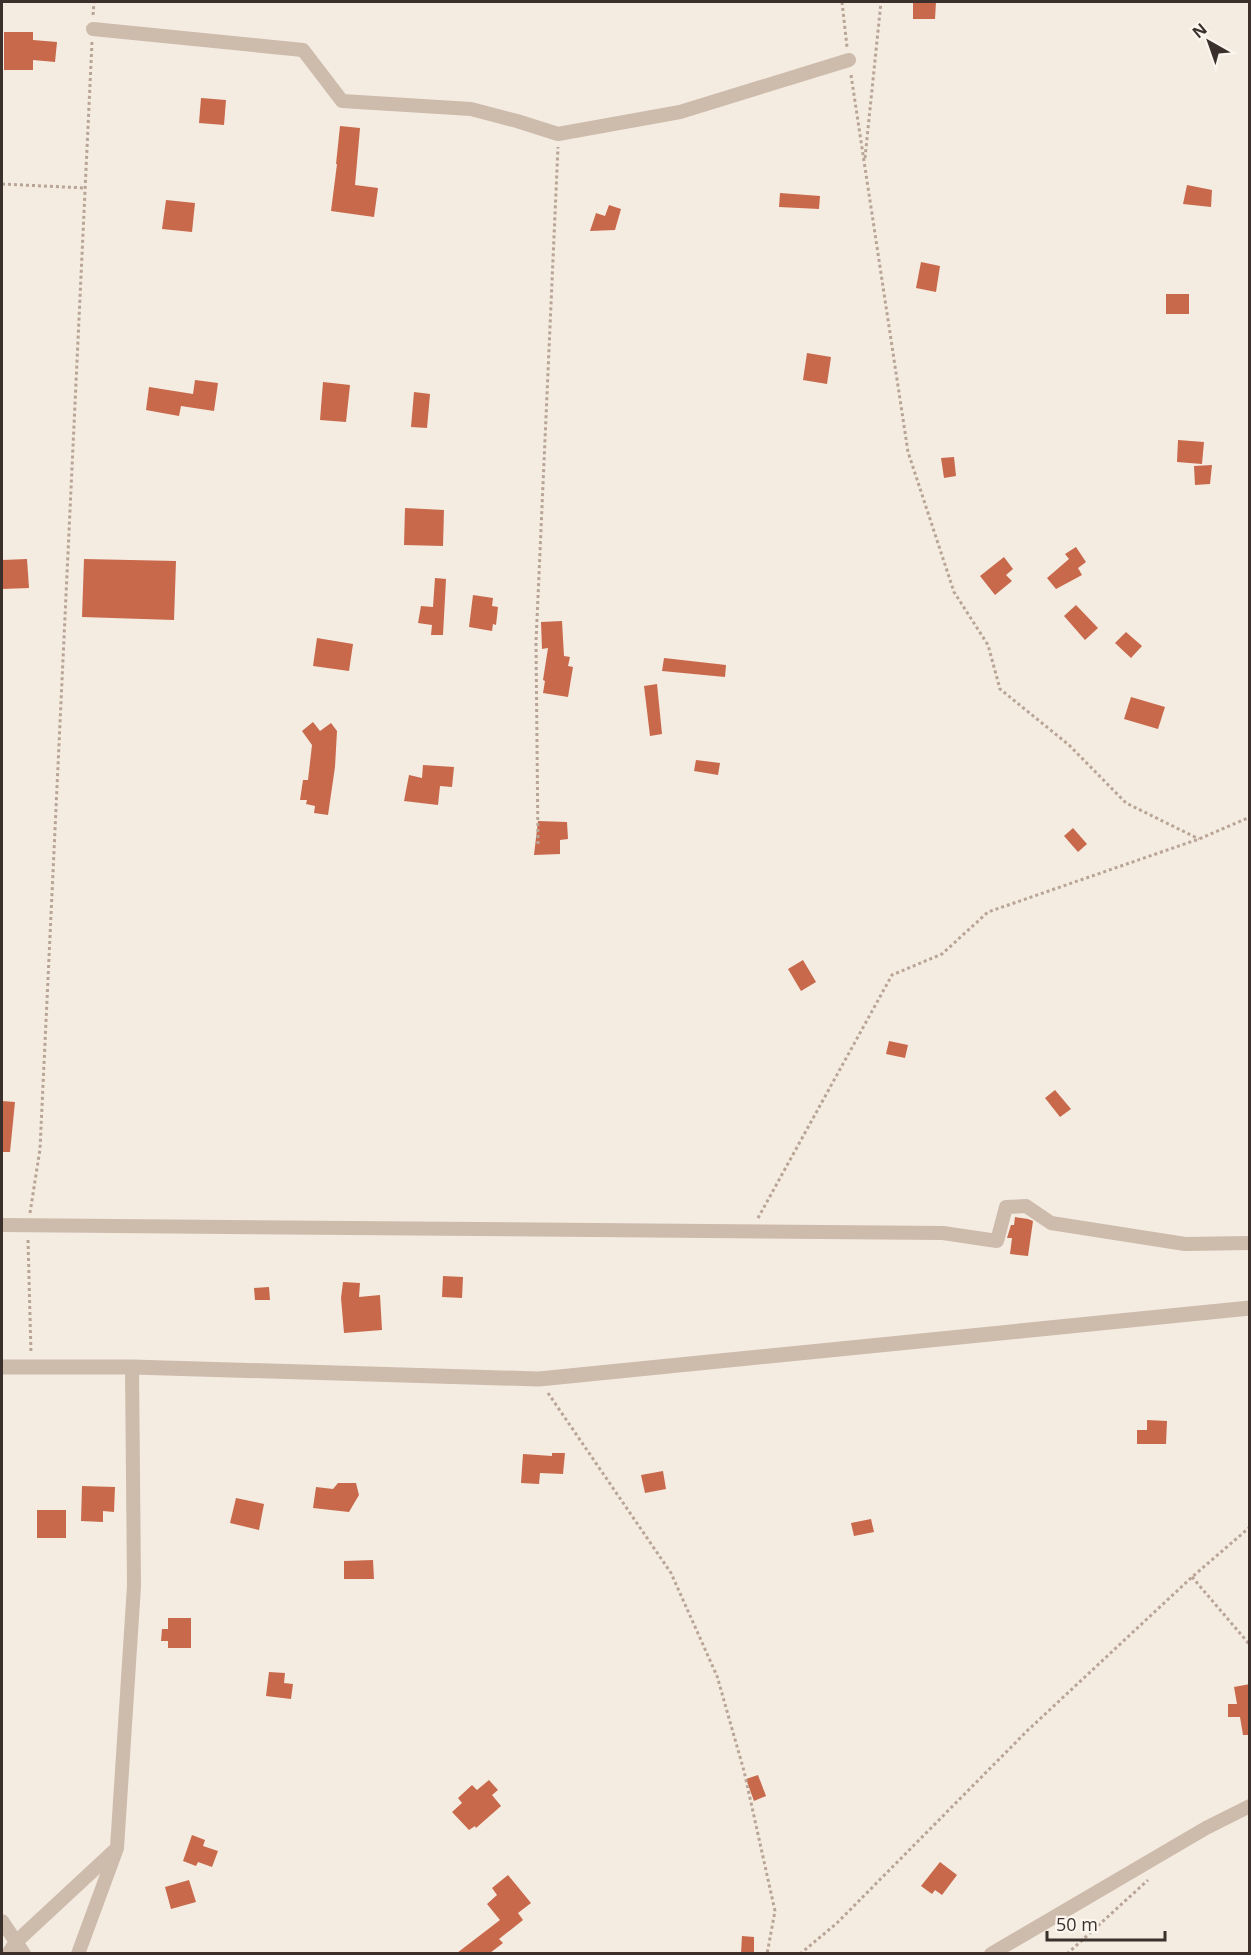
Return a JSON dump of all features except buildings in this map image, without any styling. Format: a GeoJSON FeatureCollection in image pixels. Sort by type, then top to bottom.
{"type":"FeatureCollection","features":[{"type":"Feature","properties":{"kind":"street"},"geometry":{"type":"LineString","coordinates":[[93,29],[303,50],[342,101],[471,109],[558,134],[680,112],[849,60]]}},
{"type":"Feature","properties":{"kind":"street"},"geometry":{"type":"LineString","coordinates":[[2,1226],[943,1233],[997,1241],[1006,1207],[1026,1206],[1051,1223],[1185,1244],[1250,1243]]}},
{"type":"Feature","properties":{"kind":"street"},"geometry":{"type":"LineString","coordinates":[[2,1367],[132,1367],[539,1379],[1250,1308]]}},
{"type":"Feature","properties":{"kind":"street"},"geometry":{"type":"LineString","coordinates":[[78,1953],[117,1848],[134,1586],[132,1367]]}},
{"type":"Feature","properties":{"kind":"street"},"geometry":{"type":"LineString","coordinates":[[991,1953],[1206,1828],[1250,1806]]}},
{"type":"Feature","properties":{"kind":"street"},"geometry":{"type":"LineString","coordinates":[[2,1921],[16,1950],[117,1848]]}},
{"type":"Feature","properties":{"kind":"path"},"geometry":{"type":"LineString","coordinates":[[31,1367],[27,1227],[40,1149],[94,2]]}},
{"type":"Feature","properties":{"kind":"path"},"geometry":{"type":"LineString","coordinates":[[842,2],[908,452],[954,592],[988,645],[1000,689],[1069,745],[1126,803],[1198,839]]}},
{"type":"Feature","properties":{"kind":"path"},"geometry":{"type":"LineString","coordinates":[[864,163],[881,2]]}},
{"type":"Feature","properties":{"kind":"path"},"geometry":{"type":"LineString","coordinates":[[538,844],[536,642],[558,134]]}},
{"type":"Feature","properties":{"kind":"path"},"geometry":{"type":"LineString","coordinates":[[2,184],[85,188]]}},
{"type":"Feature","properties":{"kind":"path"},"geometry":{"type":"LineString","coordinates":[[750,1233],[892,975],[942,954],[988,912],[1198,839],[1250,817]]}},
{"type":"Feature","properties":{"kind":"path"},"geometry":{"type":"LineString","coordinates":[[539,1379],[671,1573],[717,1676],[744,1771],[775,1911],[767,1953]]}},
{"type":"Feature","properties":{"kind":"path"},"geometry":{"type":"LineString","coordinates":[[800,1953],[837,1923],[1027,1731],[1192,1577],[1250,1527]]}},
{"type":"Feature","properties":{"kind":"path"},"geometry":{"type":"LineString","coordinates":[[1192,1577],[1250,1646]]}},
{"type":"Feature","properties":{"kind":"path"},"geometry":{"type":"LineString","coordinates":[[1067,1953],[1154,1875]]}}]}
